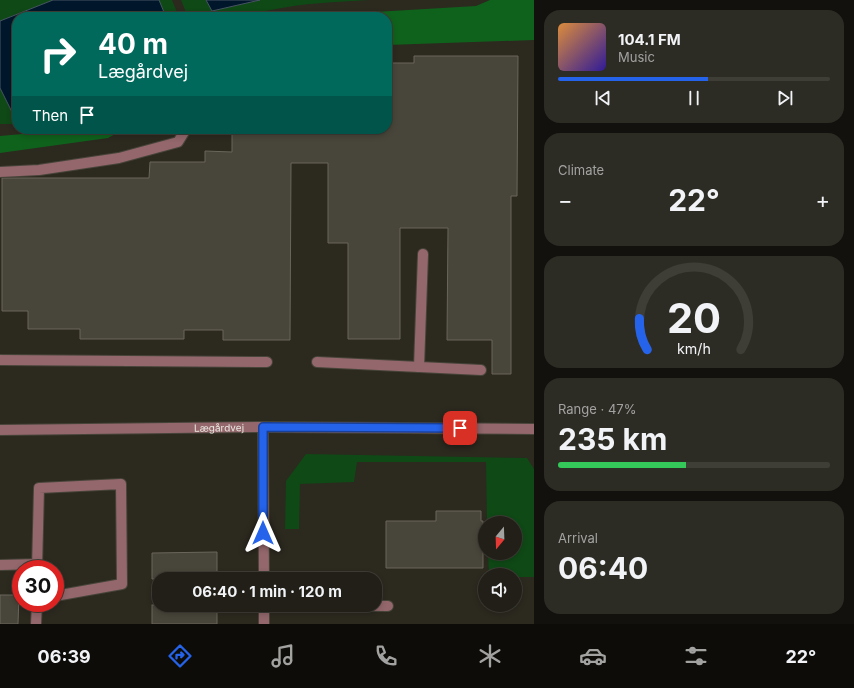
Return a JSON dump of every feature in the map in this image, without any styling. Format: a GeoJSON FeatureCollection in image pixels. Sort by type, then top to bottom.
{"type":"FeatureCollection","features":[{"type":"Feature","properties":{"kind":"street"},"geometry":{"type":"LineString","coordinates":[[0,172],[39,170],[119,158],[178,142],[183,134]]}},
{"type":"Feature","properties":{"kind":"street"},"geometry":{"type":"LineString","coordinates":[[419,368],[423,254]]}},
{"type":"Feature","properties":{"kind":"street"},"geometry":{"type":"LineString","coordinates":[[0,360],[267,362]]}},
{"type":"Feature","properties":{"kind":"street"},"geometry":{"type":"LineString","coordinates":[[316,362],[481,370]]}},
{"type":"Feature","properties":{"kind":"street"},"geometry":{"type":"LineString","coordinates":[[263,427],[264,572]]}},
{"type":"Feature","properties":{"kind":"street","name":"Lægårdvej"},"geometry":{"type":"LineString","coordinates":[[0,430],[263,427],[534,429]]}},
{"type":"Feature","properties":{"kind":"street"},"geometry":{"type":"LineString","coordinates":[[37,560],[39,488],[120,484],[122,584],[64,594]]}},
{"type":"Feature","properties":{"kind":"street"},"geometry":{"type":"LineString","coordinates":[[0,565],[12,565]]}},
{"type":"Feature","properties":{"kind":"street"},"geometry":{"type":"LineString","coordinates":[[382,606],[388,606]]}},
{"type":"Feature","properties":{"kind":"street"},"geometry":{"type":"LineString","coordinates":[[36,624],[37,612]]}},
{"type":"Feature","properties":{"kind":"street"},"geometry":{"type":"LineString","coordinates":[[264,612],[264,624]]}},
{"type":"Feature","properties":{"kind":"green space"},"geometry":{"type":"Polygon","coordinates":[[[0,0],[53,0],[23,12],[12,12],[12,16],[0,21],[0,0]]]}},
{"type":"Feature","properties":{"kind":"green space"},"geometry":{"type":"Polygon","coordinates":[[[159,0],[172,0],[177,12],[164,12],[159,0]]]}},
{"type":"Feature","properties":{"kind":"green space"},"geometry":{"type":"Polygon","coordinates":[[[181,0],[206,0],[212,11],[260,0],[369,0],[320,3],[262,12],[186,12],[181,0]]]}},
{"type":"Feature","properties":{"kind":"green space"},"geometry":{"type":"Polygon","coordinates":[[[490,0],[534,0],[534,40],[392,45],[392,12],[375,12],[476,6],[490,0]]]}},
{"type":"Feature","properties":{"kind":"green space"},"geometry":{"type":"Polygon","coordinates":[[[0,88],[12,112],[12,124],[0,124],[0,88]]]}},
{"type":"Feature","properties":{"kind":"green space"},"geometry":{"type":"Polygon","coordinates":[[[22,134],[115,134],[108,138],[0,153],[0,136],[22,134]]]}},
{"type":"Feature","properties":{"kind":"green space"},"geometry":{"type":"Polygon","coordinates":[[[306,454],[527,458],[534,469],[534,577],[522,577],[522,568],[489,568],[488,560],[522,560],[522,516],[487,516],[486,462],[357,462],[354,482],[300,484],[299,529],[285,529],[286,481],[306,454]]]}},
{"type":"Feature","properties":{"kind":"water"},"geometry":{"type":"Polygon","coordinates":[[[53,0],[159,0],[164,12],[23,12],[53,0]]]}},
{"type":"Feature","properties":{"kind":"water"},"geometry":{"type":"Polygon","coordinates":[[[206,0],[260,0],[212,11],[206,0]]]}},
{"type":"Feature","properties":{"kind":"water"},"geometry":{"type":"Polygon","coordinates":[[[12,16],[12,112],[0,88],[0,21],[12,16]]]}},
{"type":"Feature","properties":{"kind":"building"},"geometry":{"type":"Polygon","coordinates":[[[414,56],[518,56],[517,196],[511,196],[511,374],[492,374],[492,340],[447,340],[448,228],[400,228],[400,339],[348,339],[348,243],[328,243],[328,163],[291,163],[290,340],[223,340],[223,330],[184,330],[184,339],[80,339],[80,329],[28,329],[28,311],[2,311],[2,178],[149,178],[150,162],[205,162],[205,151],[232,152],[232,134],[392,134],[392,63],[414,63],[414,56]]]}},
{"type":"Feature","properties":{"kind":"building"},"geometry":{"type":"Polygon","coordinates":[[[436,511],[481,511],[481,516],[478,516],[478,560],[483,560],[483,568],[386,568],[386,521],[436,521],[436,511]]]}},
{"type":"Feature","properties":{"kind":"building"},"geometry":{"type":"Polygon","coordinates":[[[217,552],[217,572],[152,572],[152,553],[217,552]]]}},
{"type":"Feature","properties":{"kind":"building"},"geometry":{"type":"Polygon","coordinates":[[[0,595],[12,595],[12,612],[18,612],[18,624],[0,624],[0,595]]]}},
{"type":"Feature","properties":{"kind":"building"},"geometry":{"type":"Polygon","coordinates":[[[152,612],[217,612],[217,624],[152,624],[152,612]]]}},
{"type":"Feature","properties":{"kind":"route"},"geometry":{"type":"LineString","coordinates":[[263,533],[263,427],[460,428]]}}]}
